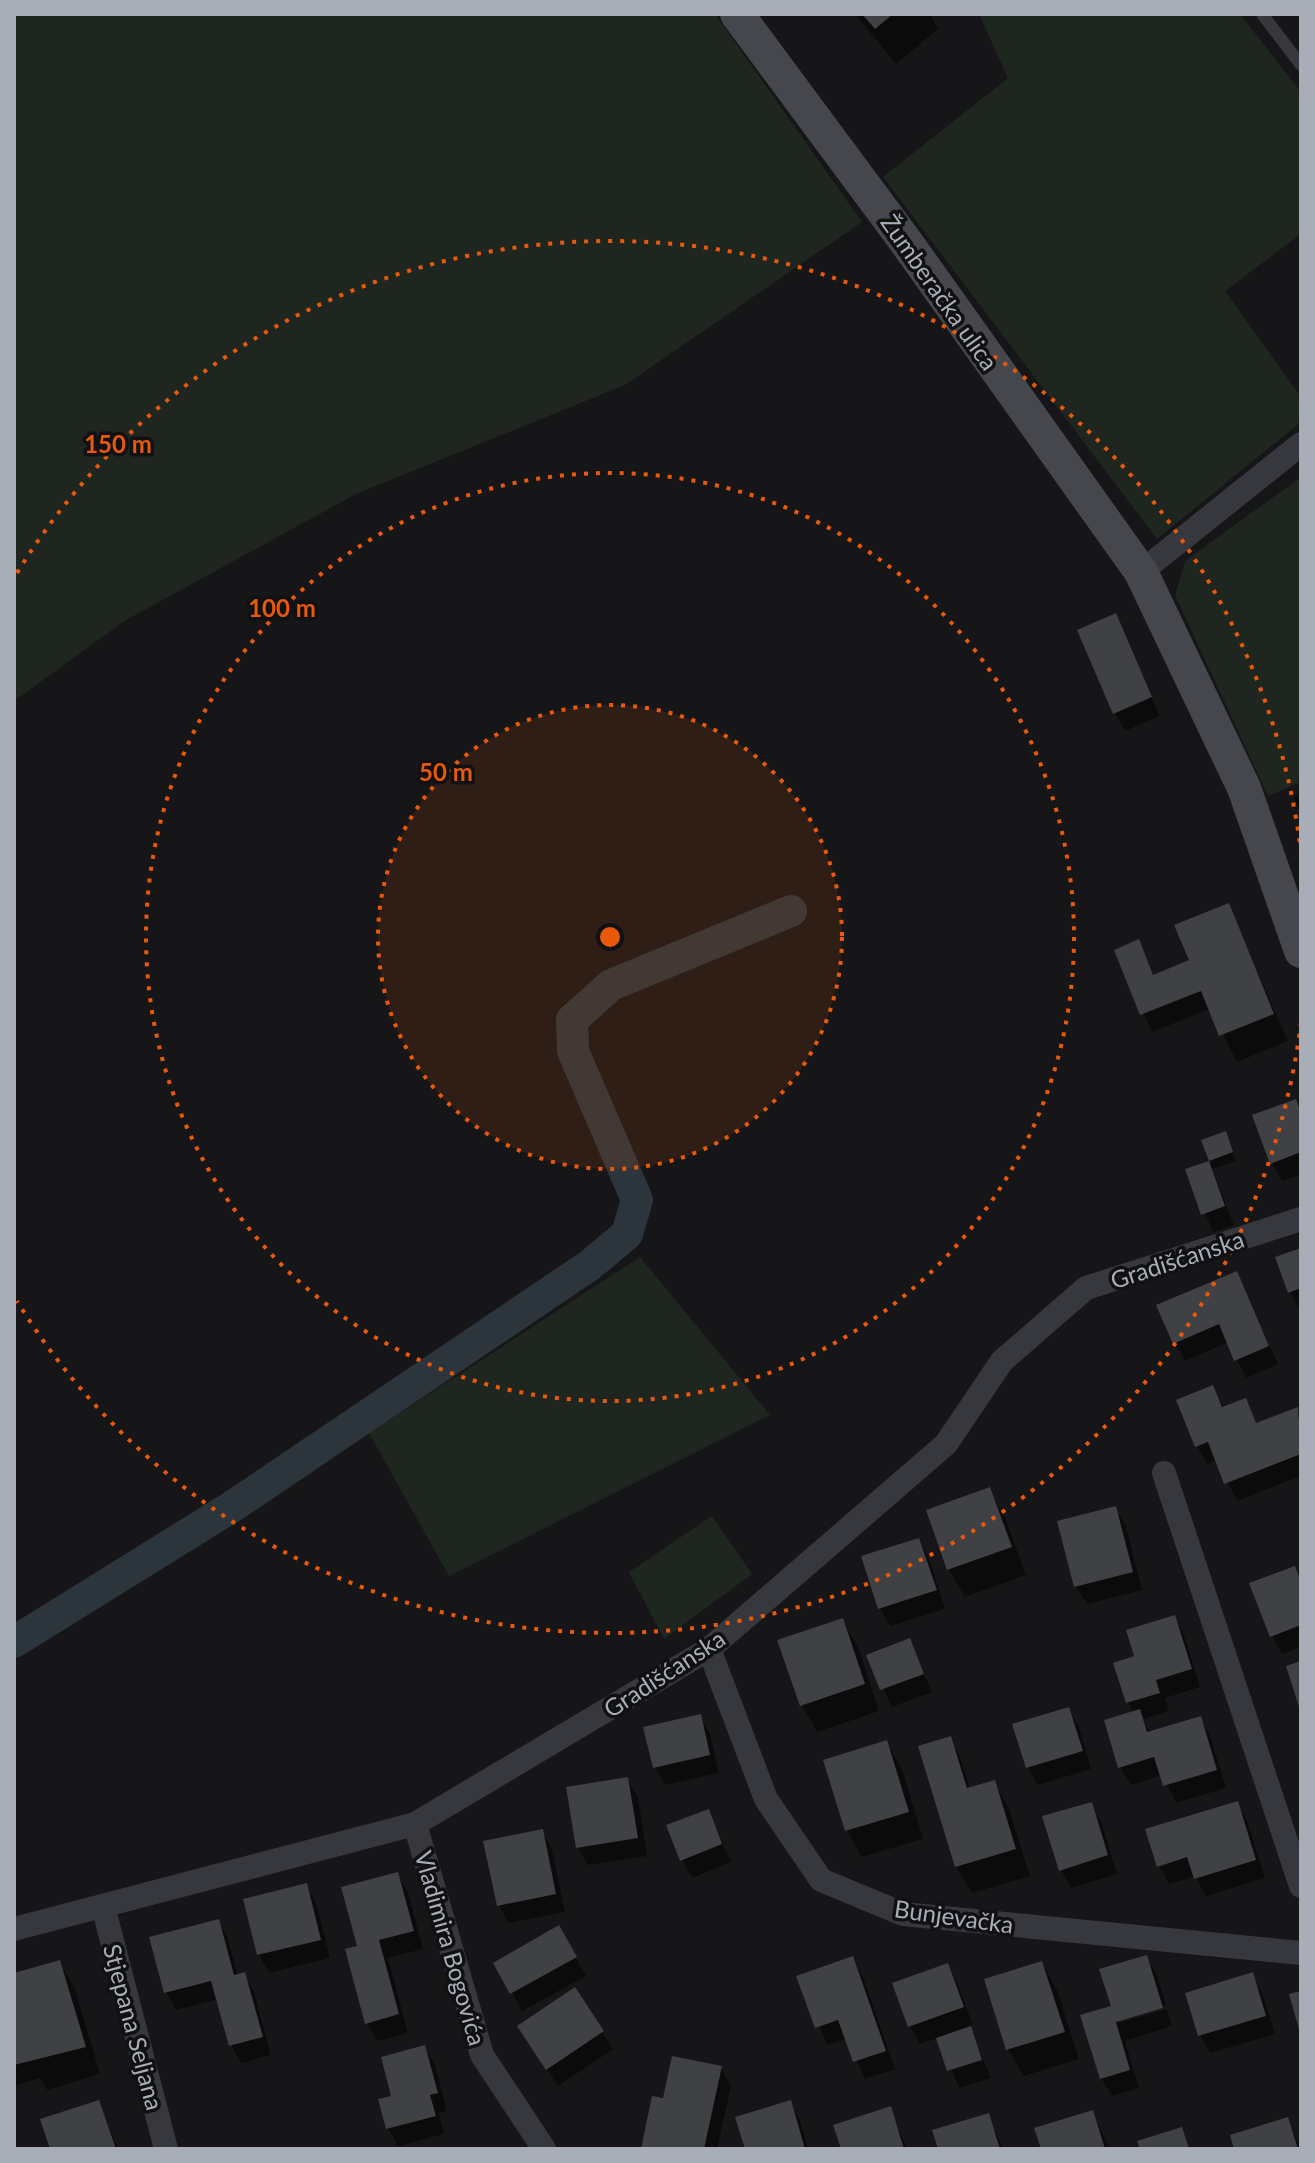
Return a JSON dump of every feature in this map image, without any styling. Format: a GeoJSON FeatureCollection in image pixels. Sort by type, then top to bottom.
{"type":"FeatureCollection","features":[{"type":"Feature","properties":{"kind":"main road","name":"Žumberačka ulica"},"geometry":{"type":"LineString","coordinates":[[737,14],[906,242],[1141,572],[1244,788],[1301,951]]}},
{"type":"Feature","properties":{"kind":"street"},"geometry":{"type":"LineString","coordinates":[[1141,572],[1301,444]]}},
{"type":"Feature","properties":{"kind":"street","name":"Gradišćanska"},"geometry":{"type":"LineString","coordinates":[[14,1929],[415,1824],[709,1649],[946,1444],[1002,1361],[1086,1288],[1301,1219]]}},
{"type":"Feature","properties":{"kind":"street"},"geometry":{"type":"LineString","coordinates":[[1164,1473],[1301,1886]]}},
{"type":"Feature","properties":{"kind":"street","name":"Bunjevačka"},"geometry":{"type":"LineString","coordinates":[[709,1649],[766,1799],[821,1880],[903,1914],[1301,1953]]}},
{"type":"Feature","properties":{"kind":"street","name":"Vladimira Bogovića"},"geometry":{"type":"LineString","coordinates":[[415,1824],[482,2055],[544,2149]]}},
{"type":"Feature","properties":{"kind":"street","name":"Stjepana Seljana"},"geometry":{"type":"LineString","coordinates":[[103,1906],[166,2149]]}},
{"type":"Feature","properties":{"kind":"lane"},"geometry":{"type":"LineString","coordinates":[[1262,14],[1301,65]]}},
{"type":"Feature","properties":{"kind":"shaded area"},"geometry":{"type":"Polygon","coordinates":[[[14,14],[715,14],[862,222],[625,385],[356,494],[126,620],[14,701],[14,14]]]}},
{"type":"Feature","properties":{"kind":"shaded area"},"geometry":{"type":"Polygon","coordinates":[[[979,14],[1240,14],[1301,92],[1301,234],[1225,291],[1301,397],[1301,422],[1157,539],[883,177],[1008,78],[979,14]]]}},
{"type":"Feature","properties":{"kind":"shaded area"},"geometry":{"type":"Polygon","coordinates":[[[1301,477],[1301,782],[1268,796],[1175,595],[1185,561],[1301,477]]]}},
{"type":"Feature","properties":{"kind":"shaded area"},"geometry":{"type":"Polygon","coordinates":[[[640,1257],[770,1415],[449,1576],[369,1433],[640,1257]]]}},
{"type":"Feature","properties":{"kind":"shaded area"},"geometry":{"type":"Polygon","coordinates":[[[712,1516],[752,1574],[664,1639],[629,1572],[712,1516]]]}},
{"type":"Feature","properties":{"kind":"building"},"geometry":{"type":"Polygon","coordinates":[[[862,14],[893,14],[875,29],[862,14]]]}},
{"type":"Feature","properties":{"kind":"building"},"geometry":{"type":"Polygon","coordinates":[[[1116,613],[1152,697],[1113,714],[1077,630],[1116,613]]]}},
{"type":"Feature","properties":{"kind":"building"},"geometry":{"type":"Polygon","coordinates":[[[1229,903],[1274,1014],[1219,1036],[1201,991],[1140,1015],[1114,950],[1139,939],[1153,975],[1189,960],[1174,925],[1229,903]]]}},
{"type":"Feature","properties":{"kind":"building"},"geometry":{"type":"Polygon","coordinates":[[[1296,1099],[1301,1113],[1301,1152],[1270,1164],[1252,1115],[1296,1099]]]}},
{"type":"Feature","properties":{"kind":"building"},"geometry":{"type":"Polygon","coordinates":[[[1226,1131],[1233,1152],[1209,1161],[1201,1140],[1226,1131]]]}},
{"type":"Feature","properties":{"kind":"building"},"geometry":{"type":"Polygon","coordinates":[[[1209,1161],[1225,1206],[1201,1215],[1185,1169],[1209,1161]]]}},
{"type":"Feature","properties":{"kind":"building"},"geometry":{"type":"Polygon","coordinates":[[[1301,1248],[1301,1288],[1288,1293],[1275,1257],[1301,1248]]]}},
{"type":"Feature","properties":{"kind":"building"},"geometry":{"type":"Polygon","coordinates":[[[1237,1271],[1269,1346],[1234,1361],[1219,1324],[1173,1344],[1156,1305],[1237,1271]]]}},
{"type":"Feature","properties":{"kind":"building"},"geometry":{"type":"Polygon","coordinates":[[[1213,1385],[1222,1407],[1246,1398],[1256,1423],[1298,1407],[1301,1454],[1224,1484],[1208,1442],[1195,1447],[1176,1400],[1213,1385]]]}},
{"type":"Feature","properties":{"kind":"building"},"geometry":{"type":"Polygon","coordinates":[[[990,1487],[1012,1547],[947,1570],[926,1510],[990,1487]]]}},
{"type":"Feature","properties":{"kind":"building"},"geometry":{"type":"Polygon","coordinates":[[[1116,1506],[1133,1572],[1074,1587],[1057,1521],[1116,1506]]]}},
{"type":"Feature","properties":{"kind":"building"},"geometry":{"type":"Polygon","coordinates":[[[919,1538],[937,1590],[878,1609],[861,1556],[919,1538]]]}},
{"type":"Feature","properties":{"kind":"building"},"geometry":{"type":"Polygon","coordinates":[[[1295,1566],[1301,1582],[1301,1625],[1270,1637],[1249,1583],[1295,1566]]]}},
{"type":"Feature","properties":{"kind":"building"},"geometry":{"type":"Polygon","coordinates":[[[1175,1615],[1192,1669],[1156,1680],[1160,1693],[1126,1703],[1113,1663],[1134,1656],[1126,1630],[1175,1615]]]}},
{"type":"Feature","properties":{"kind":"building"},"geometry":{"type":"Polygon","coordinates":[[[843,1618],[865,1684],[800,1706],[777,1640],[843,1618]]]}},
{"type":"Feature","properties":{"kind":"building"},"geometry":{"type":"Polygon","coordinates":[[[910,1638],[924,1674],[880,1690],[866,1655],[910,1638]]]}},
{"type":"Feature","properties":{"kind":"building"},"geometry":{"type":"Polygon","coordinates":[[[1301,1661],[1301,1710],[1300,1710],[1286,1666],[1301,1661]]]}},
{"type":"Feature","properties":{"kind":"building"},"geometry":{"type":"Polygon","coordinates":[[[1069,1707],[1083,1751],[1026,1768],[1012,1724],[1069,1707]]]}},
{"type":"Feature","properties":{"kind":"building"},"geometry":{"type":"Polygon","coordinates":[[[1140,1709],[1147,1732],[1201,1716],[1217,1770],[1163,1786],[1154,1757],[1118,1768],[1104,1720],[1140,1709]]]}},
{"type":"Feature","properties":{"kind":"building"},"geometry":{"type":"Polygon","coordinates":[[[701,1714],[710,1755],[653,1768],[643,1727],[701,1714]]]}},
{"type":"Feature","properties":{"kind":"building"},"geometry":{"type":"Polygon","coordinates":[[[951,1736],[967,1788],[995,1780],[1016,1849],[955,1867],[918,1746],[951,1736]]]}},
{"type":"Feature","properties":{"kind":"building"},"geometry":{"type":"Polygon","coordinates":[[[887,1740],[909,1812],[845,1831],[823,1760],[887,1740]]]}},
{"type":"Feature","properties":{"kind":"building"},"geometry":{"type":"Polygon","coordinates":[[[628,1777],[638,1838],[576,1848],[566,1787],[628,1777]]]}},
{"type":"Feature","properties":{"kind":"building"},"geometry":{"type":"Polygon","coordinates":[[[1238,1801],[1256,1860],[1194,1879],[1187,1857],[1157,1867],[1145,1829],[1238,1801]]]}},
{"type":"Feature","properties":{"kind":"building"},"geometry":{"type":"Polygon","coordinates":[[[1092,1802],[1108,1855],[1059,1871],[1042,1816],[1092,1802]]]}},
{"type":"Feature","properties":{"kind":"building"},"geometry":{"type":"Polygon","coordinates":[[[709,1809],[722,1844],[680,1861],[666,1825],[709,1809]]]}},
{"type":"Feature","properties":{"kind":"building"},"geometry":{"type":"Polygon","coordinates":[[[543,1829],[556,1894],[497,1906],[483,1841],[543,1829]]]}},
{"type":"Feature","properties":{"kind":"building"},"geometry":{"type":"Polygon","coordinates":[[[398,1872],[414,1931],[379,1940],[399,2014],[365,2024],[345,1949],[357,1946],[341,1887],[398,1872]]]}},
{"type":"Feature","properties":{"kind":"building"},"geometry":{"type":"Polygon","coordinates":[[[307,1883],[321,1940],[257,1955],[243,1899],[307,1883]]]}},
{"type":"Feature","properties":{"kind":"building"},"geometry":{"type":"Polygon","coordinates":[[[219,1919],[234,1975],[245,1972],[263,2037],[229,2046],[211,1981],[164,1993],[149,1937],[219,1919]]]}},
{"type":"Feature","properties":{"kind":"building"},"geometry":{"type":"Polygon","coordinates":[[[559,1925],[577,1957],[510,1994],[493,1963],[559,1925]]]}},
{"type":"Feature","properties":{"kind":"building"},"geometry":{"type":"Polygon","coordinates":[[[1147,1955],[1163,2008],[1116,2022],[1130,2070],[1100,2079],[1080,2015],[1111,2006],[1099,1969],[1147,1955]]]}},
{"type":"Feature","properties":{"kind":"building"},"geometry":{"type":"Polygon","coordinates":[[[853,1956],[886,2051],[853,2062],[838,2020],[815,2028],[796,1976],[853,1956]]]}},
{"type":"Feature","properties":{"kind":"building"},"geometry":{"type":"Polygon","coordinates":[[[60,1960],[86,2047],[14,2065],[14,1973],[60,1960]]]}},
{"type":"Feature","properties":{"kind":"building"},"geometry":{"type":"Polygon","coordinates":[[[1042,1961],[1065,2032],[1006,2050],[984,1979],[1042,1961]]]}},
{"type":"Feature","properties":{"kind":"building"},"geometry":{"type":"Polygon","coordinates":[[[948,1963],[964,2007],[908,2027],[892,1983],[948,1963]]]}},
{"type":"Feature","properties":{"kind":"building"},"geometry":{"type":"Polygon","coordinates":[[[1253,1972],[1266,2016],[1198,2036],[1185,1993],[1253,1972]]]}},
{"type":"Feature","properties":{"kind":"building"},"geometry":{"type":"Polygon","coordinates":[[[575,1987],[604,2031],[546,2070],[517,2026],[575,1987]]]}},
{"type":"Feature","properties":{"kind":"building"},"geometry":{"type":"Polygon","coordinates":[[[1301,1991],[1301,2032],[1300,2033],[1289,1994],[1301,1991]]]}},
{"type":"Feature","properties":{"kind":"building"},"geometry":{"type":"Polygon","coordinates":[[[971,2026],[982,2060],[947,2071],[936,2038],[971,2026]]]}},
{"type":"Feature","properties":{"kind":"building"},"geometry":{"type":"Polygon","coordinates":[[[425,2045],[438,2093],[430,2095],[436,2116],[386,2129],[378,2099],[391,2096],[381,2057],[425,2045]]]}},
{"type":"Feature","properties":{"kind":"building"},"geometry":{"type":"Polygon","coordinates":[[[672,2056],[722,2066],[704,2149],[641,2149],[652,2096],[663,2098],[672,2056]]]}},
{"type":"Feature","properties":{"kind":"building"},"geometry":{"type":"Polygon","coordinates":[[[99,2100],[116,2149],[50,2149],[40,2119],[99,2100]]]}},
{"type":"Feature","properties":{"kind":"building"},"geometry":{"type":"Polygon","coordinates":[[[791,2100],[805,2149],[745,2149],[735,2117],[791,2100]]]}},
{"type":"Feature","properties":{"kind":"building"},"geometry":{"type":"Polygon","coordinates":[[[891,2106],[904,2149],[841,2149],[833,2125],[891,2106]]]}},
{"type":"Feature","properties":{"kind":"building"},"geometry":{"type":"Polygon","coordinates":[[[1093,2110],[1105,2149],[1041,2149],[1034,2128],[1093,2110]]]}},
{"type":"Feature","properties":{"kind":"building"},"geometry":{"type":"Polygon","coordinates":[[[989,2113],[1000,2149],[938,2149],[932,2130],[989,2113]]]}},
{"type":"Feature","properties":{"kind":"building"},"geometry":{"type":"Polygon","coordinates":[[[1288,2117],[1298,2149],[1234,2149],[1230,2135],[1288,2117]]]}},
{"type":"Feature","properties":{"kind":"building"},"geometry":{"type":"Polygon","coordinates":[[[1182,2127],[1189,2149],[1140,2149],[1137,2141],[1182,2127]]]}},
{"type":"Feature","properties":{"kind":"waterway"},"geometry":{"type":"LineString","coordinates":[[14,1642],[233,1506],[590,1265],[627,1234],[637,1200],[573,1051],[572,1020],[611,985],[791,911]]}}]}
